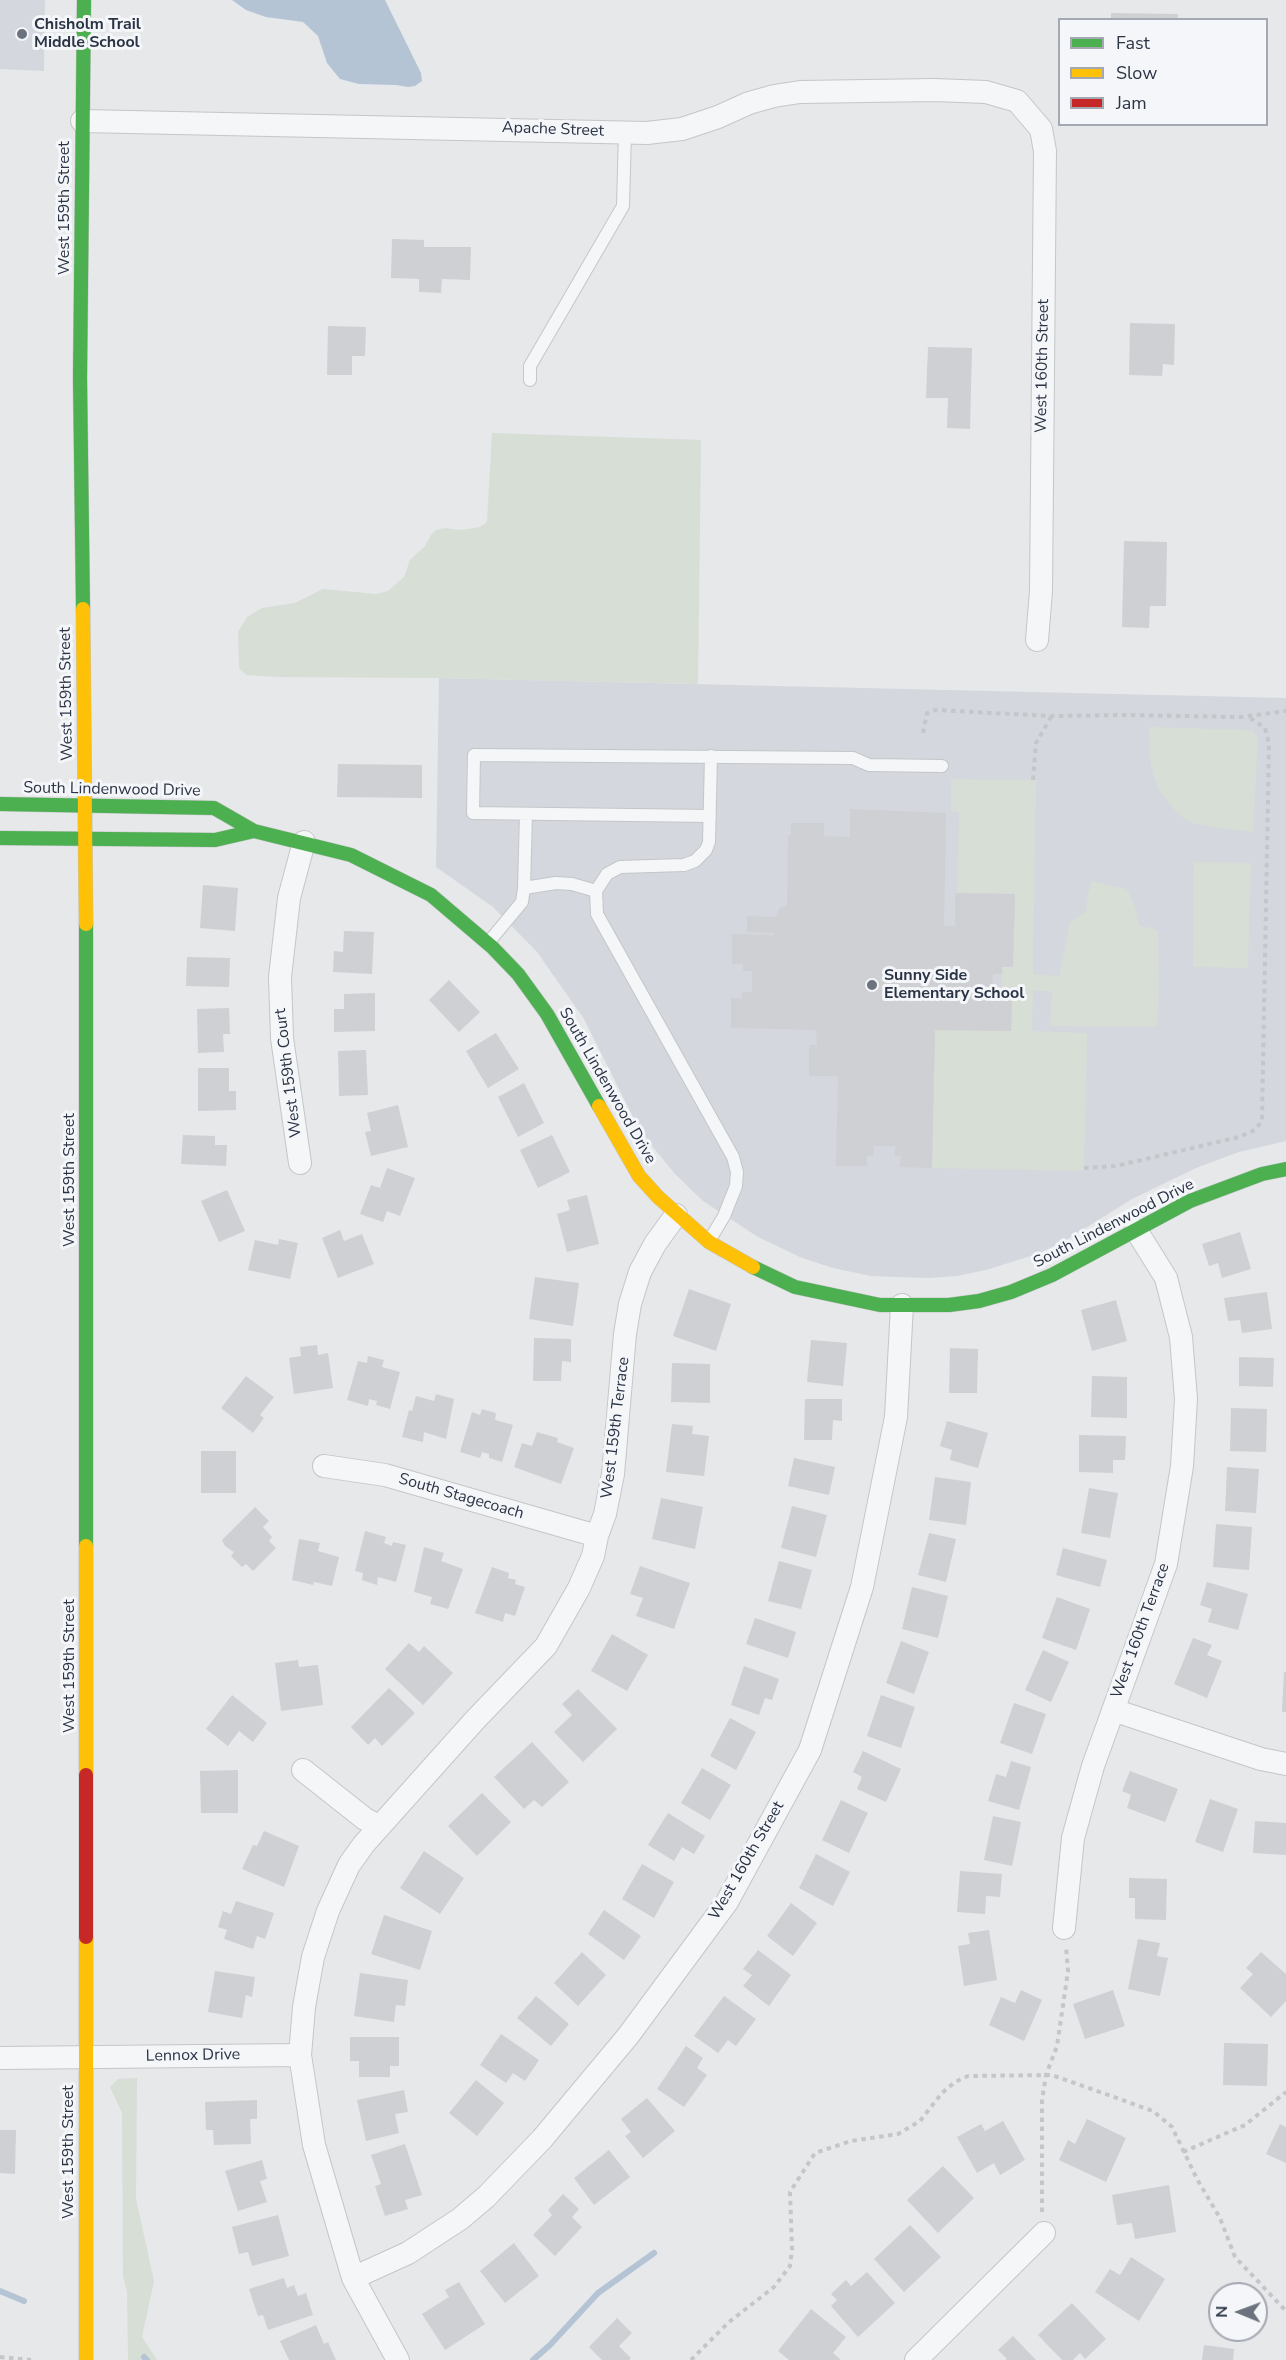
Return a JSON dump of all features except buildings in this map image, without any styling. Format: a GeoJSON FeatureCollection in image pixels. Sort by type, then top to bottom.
{"type":"FeatureCollection","features":[{"type":"Feature","properties":{"kind":"main road","name":"West 159th Street"},"geometry":{"type":"LineString","coordinates":[[84,0],[80,378],[86,806],[86,2360]]}},
{"type":"Feature","properties":{"kind":"main road","name":"South Lindenwood Drive"},"geometry":{"type":"LineString","coordinates":[[0,804],[214,808],[254,831],[351,855],[431,895],[488,943],[518,974],[547,1014],[639,1176],[676,1215],[709,1242],[751,1267],[795,1287],[855,1301],[902,1305],[949,1305],[1011,1292],[1052,1275],[1190,1201],[1262,1174],[1286,1168]]}},
{"type":"Feature","properties":{"kind":"main road","name":"South Lindenwood Drive"},"geometry":{"type":"LineString","coordinates":[[0,838],[214,840],[254,831]]}},
{"type":"Feature","properties":{"kind":"street","name":"Apache Street"},"geometry":{"type":"LineString","coordinates":[[82,121],[647,133],[681,129],[718,117],[749,103],[800,92],[965,91],[986,92],[1017,101]]}},
{"type":"Feature","properties":{"kind":"street","name":"West 160th Street"},"geometry":{"type":"LineString","coordinates":[[1017,101],[1041,129],[1045,151],[1041,591],[1037,640]]}},
{"type":"Feature","properties":{"kind":"street","name":"West 159th Court"},"geometry":{"type":"LineString","coordinates":[[300,1163],[282,1038],[280,977],[289,898],[304,842]]}},
{"type":"Feature","properties":{"kind":"street","name":"West 159th Terrace"},"geometry":{"type":"LineString","coordinates":[[398,2360],[353,2278],[314,2145],[300,2055],[304,2007],[313,1957],[328,1911],[350,1865],[379,1826],[546,1646],[579,1588],[605,1514],[613,1474],[625,1334],[630,1304],[640,1272],[655,1244],[676,1215]]}},
{"type":"Feature","properties":{"kind":"street","name":"West 160th Terrace"},"geometry":{"type":"LineString","coordinates":[[1064,1928],[1073,1838],[1093,1766],[1166,1564],[1182,1466],[1186,1399],[1181,1337],[1166,1278],[1136,1230]]}},
{"type":"Feature","properties":{"kind":"street","name":"West 160th Street"},"geometry":{"type":"LineString","coordinates":[[353,2278],[408,2253],[460,2219],[486,2197],[543,2139],[628,2036],[727,1902],[810,1750],[862,1587],[896,1417],[902,1305]]}},
{"type":"Feature","properties":{"kind":"street","name":"South Stagecoach"},"geometry":{"type":"LineString","coordinates":[[324,1466],[385,1475],[597,1536]]}},
{"type":"Feature","properties":{"kind":"street"},"geometry":{"type":"LineString","coordinates":[[1113,1710],[1261,1759],[1286,1764]]}},
{"type":"Feature","properties":{"kind":"street"},"geometry":{"type":"LineString","coordinates":[[303,1770],[365,1819],[379,1826]]}},
{"type":"Feature","properties":{"kind":"street","name":"Lennox Drive"},"geometry":{"type":"LineString","coordinates":[[0,2058],[300,2055]]}},
{"type":"Feature","properties":{"kind":"street"},"geometry":{"type":"LineString","coordinates":[[915,2360],[1044,2233]]}},
{"type":"Feature","properties":{"kind":"lane"},"geometry":{"type":"LineString","coordinates":[[530,380],[530,366],[623,206],[626,132]]}},
{"type":"Feature","properties":{"kind":"lane"},"geometry":{"type":"LineString","coordinates":[[710,816],[473,813],[474,755],[853,758],[868,765],[942,766]]}},
{"type":"Feature","properties":{"kind":"lane"},"geometry":{"type":"LineString","coordinates":[[709,1242],[724,1216],[736,1186],[737,1172],[733,1157],[597,914],[596,891],[608,874],[620,867],[684,865],[695,861],[706,850],[709,842],[711,756]]}},
{"type":"Feature","properties":{"kind":"lane"},"geometry":{"type":"LineString","coordinates":[[488,943],[522,903],[526,814]]}},
{"type":"Feature","properties":{"kind":"lane"},"geometry":{"type":"LineString","coordinates":[[524,888],[556,883],[572,884],[596,891]]}},
{"type":"Feature","properties":{"kind":"path"},"geometry":{"type":"LineString","coordinates":[[923,733],[927,713],[930,710],[1051,716],[1247,716],[1286,711]]}},
{"type":"Feature","properties":{"kind":"path"},"geometry":{"type":"LineString","coordinates":[[1033,780],[1036,743],[1051,716]]}},
{"type":"Feature","properties":{"kind":"path"},"geometry":{"type":"LineString","coordinates":[[1084,1168],[1116,1166],[1150,1156],[1239,1137],[1255,1130],[1262,1121],[1269,744],[1265,728],[1247,716]]}},
{"type":"Feature","properties":{"kind":"path"},"geometry":{"type":"LineString","coordinates":[[1044,2233],[1041,2199],[1042,2100],[1046,2075],[1057,2046],[1066,1987],[1068,1971],[1064,1928]]}},
{"type":"Feature","properties":{"kind":"path"},"geometry":{"type":"LineString","coordinates":[[691,2360],[729,2322],[774,2287],[790,2266],[792,2249],[790,2192],[815,2153],[851,2141],[898,2134],[920,2121],[942,2093],[955,2082],[968,2076],[1052,2074],[1154,2111],[1172,2127],[1183,2152],[1220,2218],[1235,2257],[1286,2311]]}},
{"type":"Feature","properties":{"kind":"path"},"geometry":{"type":"LineString","coordinates":[[1183,2152],[1245,2125],[1286,2092]]}},
{"type":"Feature","properties":{"kind":"path"},"geometry":{"type":"LineString","coordinates":[[0,2357],[31,2360]]}},
{"type":"Feature","properties":{"kind":"shaded area","name":"Chisholm Trail Middle School"},"geometry":{"type":"Polygon","coordinates":[[[0,0],[45,0],[44,71],[0,69],[0,0]]]}},
{"type":"Feature","properties":{"kind":"shaded area"},"geometry":{"type":"Polygon","coordinates":[[[492,433],[701,440],[698,684],[278,677],[246,675],[239,668],[238,632],[247,617],[262,608],[295,603],[323,589],[376,594],[388,591],[404,577],[410,560],[425,546],[436,530],[445,528],[461,530],[480,527],[487,522],[492,433]]]}},
{"type":"Feature","properties":{"kind":"shaded area"},"geometry":{"type":"Polygon","coordinates":[[[439,678],[1286,698],[1286,1141],[1239,1152],[1196,1168],[1132,1199],[1063,1242],[1037,1254],[986,1270],[957,1276],[929,1278],[871,1276],[833,1268],[802,1258],[758,1237],[703,1201],[675,1174],[652,1146],[633,1117],[584,1019],[537,952],[493,907],[436,867],[439,678]]]}},
{"type":"Feature","properties":{"kind":"shaded area"},"geometry":{"type":"Polygon","coordinates":[[[1149,727],[1252,730],[1258,738],[1253,832],[1209,827],[1189,822],[1177,813],[1160,792],[1154,777],[1150,761],[1149,727]]]}},
{"type":"Feature","properties":{"kind":"shaded area"},"geometry":{"type":"Polygon","coordinates":[[[951,779],[1036,780],[1033,974],[1059,976],[1070,922],[1086,911],[1092,881],[1127,889],[1135,907],[1139,925],[1158,930],[1157,1027],[1050,1026],[1052,991],[1033,991],[1032,1031],[1087,1033],[1084,1171],[932,1168],[935,1030],[1011,1031],[1012,1001],[1001,1001],[1001,995],[1002,967],[1013,967],[1015,894],[957,893],[959,812],[951,811],[951,779]]]}},
{"type":"Feature","properties":{"kind":"shaded area"},"geometry":{"type":"Polygon","coordinates":[[[1194,862],[1251,863],[1248,968],[1193,967],[1194,862]]]}},
{"type":"Feature","properties":{"kind":"shaded area"},"geometry":{"type":"Polygon","coordinates":[[[137,2078],[136,2199],[154,2281],[142,2337],[157,2360],[128,2360],[127,2292],[123,2276],[122,2113],[110,2087],[118,2079],[137,2078]]]}},
{"type":"Feature","properties":{"kind":"water"},"geometry":{"type":"Polygon","coordinates":[[[232,0],[385,0],[421,73],[422,81],[415,86],[408,87],[359,84],[340,79],[327,63],[318,36],[303,22],[266,17],[246,10],[232,0]]]}},
{"type":"Feature","properties":{"kind":"waterway"},"geometry":{"type":"LineString","coordinates":[[533,2360],[598,2293],[654,2253]]}},
{"type":"Feature","properties":{"kind":"waterway"},"geometry":{"type":"LineString","coordinates":[[0,2291],[24,2301]]}},
{"type":"Feature","properties":{"kind":"waterway"},"geometry":{"type":"LineString","coordinates":[[144,2357],[147,2360]]}},
{"type":"Feature","properties":{"kind":"traffic: fast"},"geometry":{"type":"LineString","coordinates":[[83,609],[80,378],[84,0]]}},
{"type":"Feature","properties":{"kind":"traffic: fast"},"geometry":{"type":"LineString","coordinates":[[0,804],[214,808],[254,831],[351,855],[431,895],[492,947],[518,974],[547,1014],[599,1106]]}},
{"type":"Feature","properties":{"kind":"traffic: fast"},"geometry":{"type":"LineString","coordinates":[[0,838],[215,840],[254,831]]}},
{"type":"Feature","properties":{"kind":"traffic: fast"},"geometry":{"type":"LineString","coordinates":[[86,924],[86,1546]]}},
{"type":"Feature","properties":{"kind":"traffic: fast"},"geometry":{"type":"LineString","coordinates":[[753,1267],[795,1287],[880,1305],[949,1305],[979,1301],[1011,1292],[1052,1275],[1190,1201],[1262,1174],[1286,1169]]}},
{"type":"Feature","properties":{"kind":"traffic: slow"},"geometry":{"type":"LineString","coordinates":[[83,609],[86,924]]}},
{"type":"Feature","properties":{"kind":"traffic: slow"},"geometry":{"type":"LineString","coordinates":[[599,1106],[639,1176],[658,1197],[709,1242],[753,1267]]}},
{"type":"Feature","properties":{"kind":"traffic: slow"},"geometry":{"type":"LineString","coordinates":[[86,1546],[86,1775]]}},
{"type":"Feature","properties":{"kind":"traffic: slow"},"geometry":{"type":"LineString","coordinates":[[86,1937],[86,2360]]}},
{"type":"Feature","properties":{"kind":"traffic: jam"},"geometry":{"type":"LineString","coordinates":[[86,1775],[86,1937]]}},
{"type":"Feature","properties":{"kind":"place","name":"Chisholm Trail Middle School"},"geometry":{"type":"Point","coordinates":[22,34]}},
{"type":"Feature","properties":{"kind":"place","name":"Sunny Side Elementary School"},"geometry":{"type":"Point","coordinates":[872,985]}}]}
